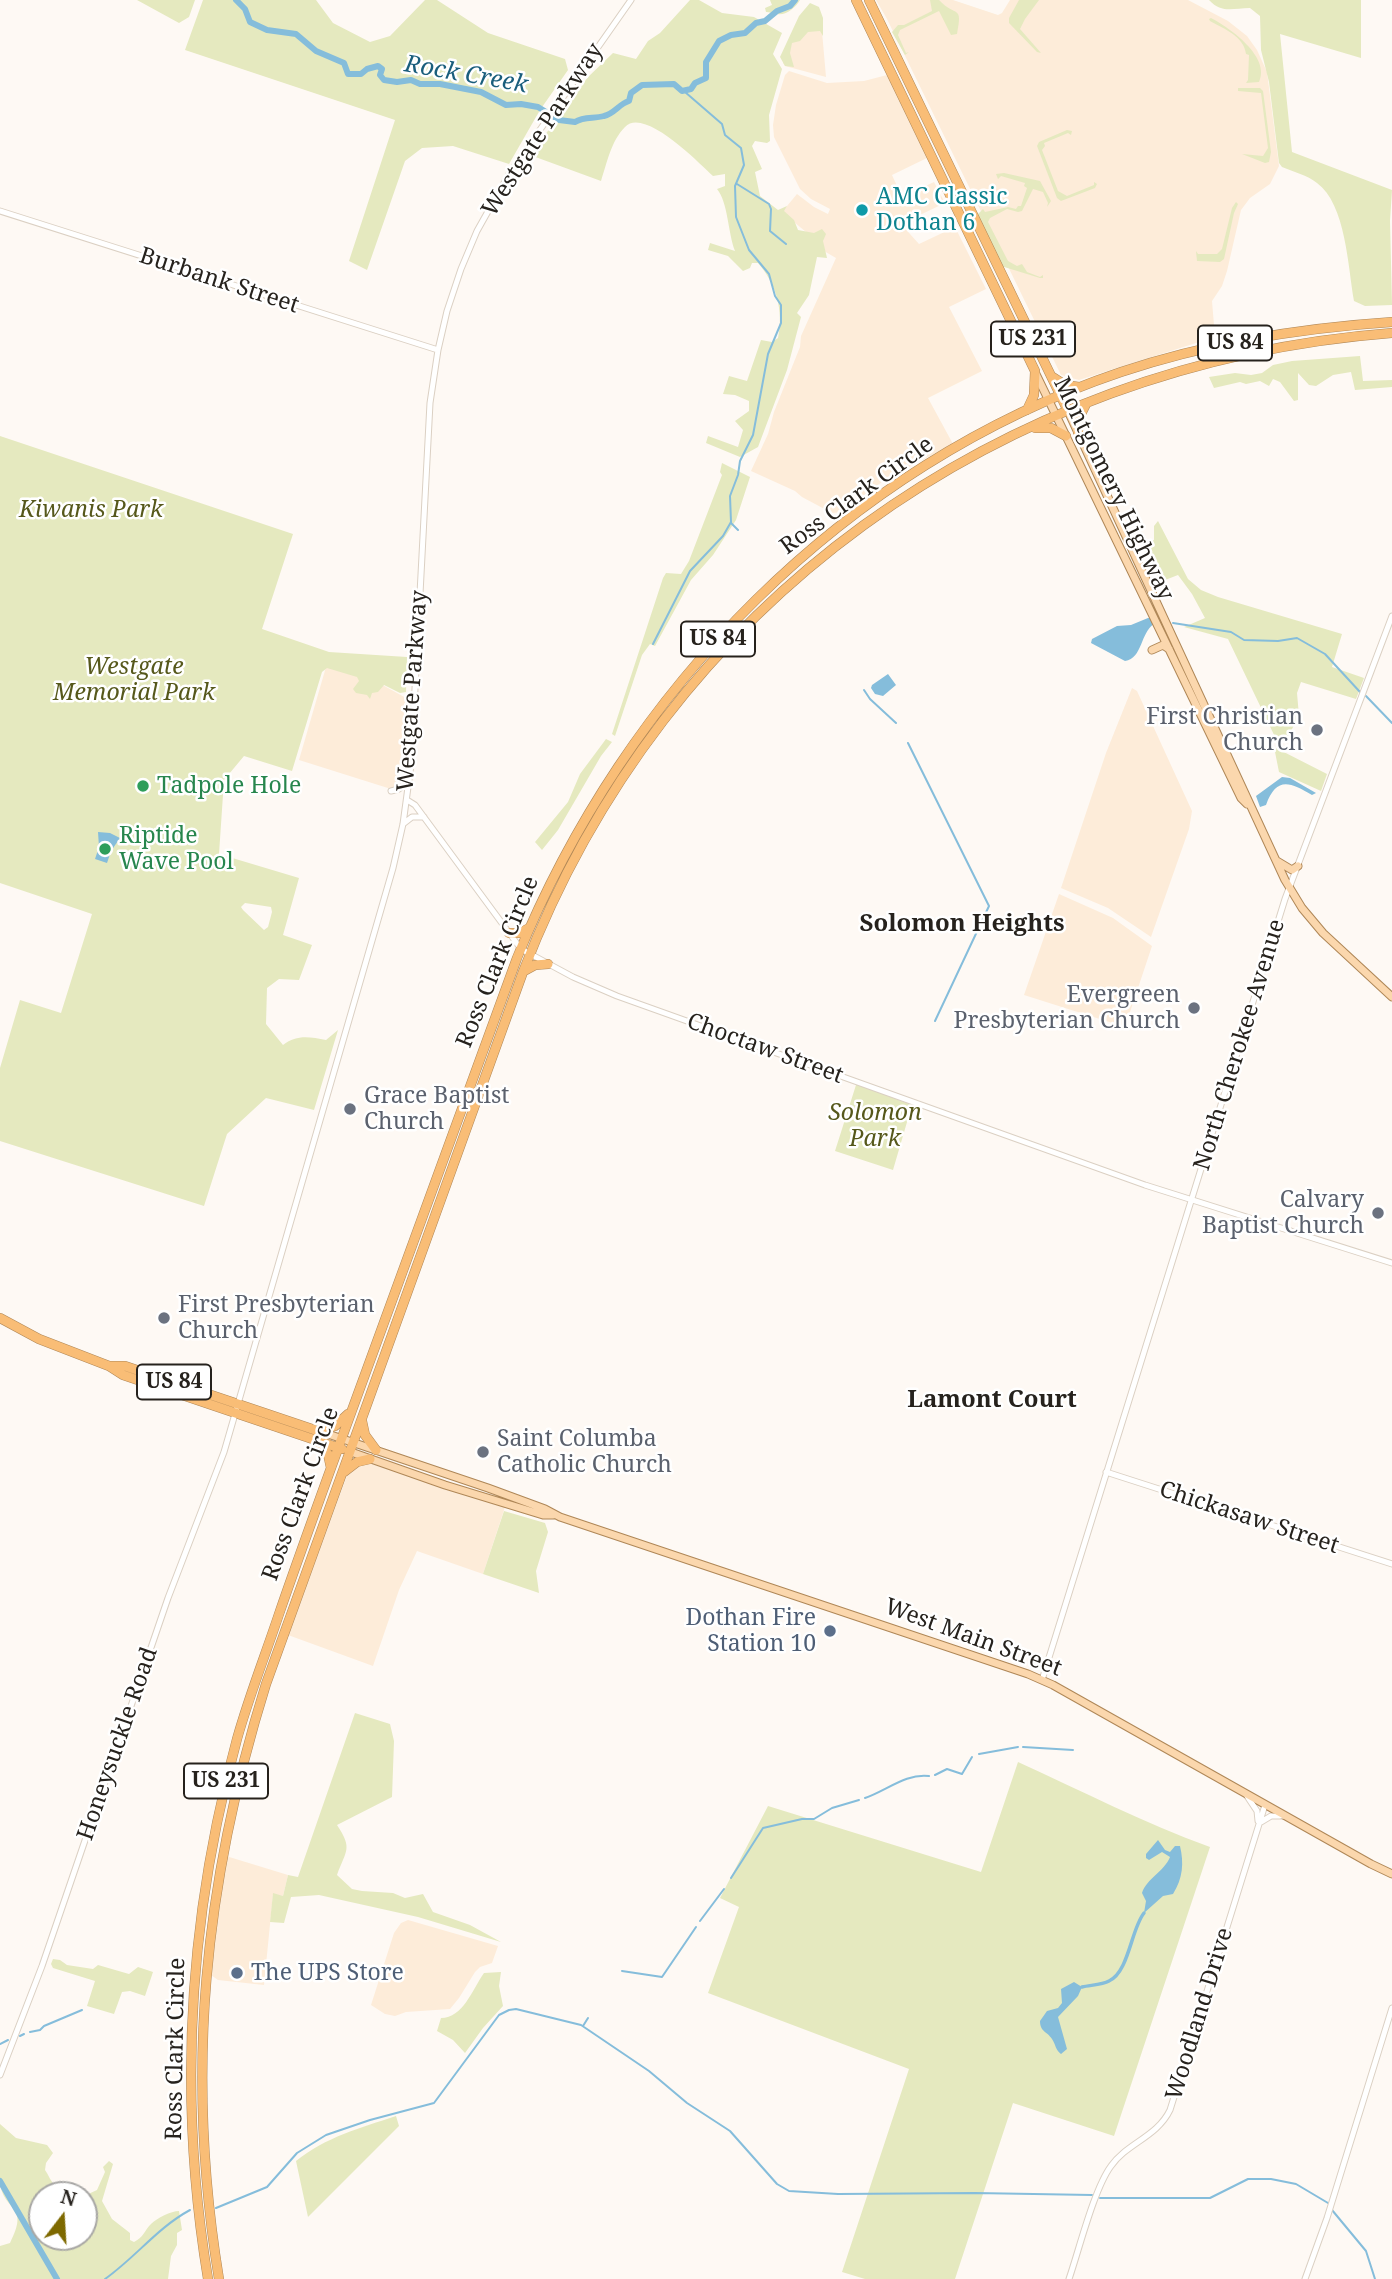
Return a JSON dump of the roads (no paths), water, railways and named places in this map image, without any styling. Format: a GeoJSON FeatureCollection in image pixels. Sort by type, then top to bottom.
{"type":"FeatureCollection","features":[{"type":"Feature","properties":{"kind":"highway","name":"Montgomery Highway"},"geometry":{"type":"LineString","coordinates":[[856,0],[1035,371]]}},
{"type":"Feature","properties":{"kind":"highway","name":"Montgomery Highway"},"geometry":{"type":"LineString","coordinates":[[869,0],[1068,411]]}},
{"type":"Feature","properties":{"kind":"highway","name":"Ross Clark Circle"},"geometry":{"type":"LineString","coordinates":[[208,2279],[193,2145],[191,2056],[194,1983],[209,1858],[237,1738],[351,1411],[529,928],[564,855],[618,764],[662,703],[732,624],[807,554],[908,476],[954,448],[1081,387],[1170,358],[1285,334],[1354,324],[1392,322]]}},
{"type":"Feature","properties":{"kind":"highway"},"geometry":{"type":"LineString","coordinates":[[1354,324],[1358,330],[1373,334]]}},
{"type":"Feature","properties":{"kind":"highway","name":"Ross Clark Circle"},"geometry":{"type":"LineString","coordinates":[[219,2279],[204,2156],[202,2028],[217,1882],[248,1741],[292,1610],[523,972],[570,866],[619,782],[685,692],[740,632],[814,563],[876,514],[968,460],[1068,411],[1197,365],[1288,344],[1392,332]]}},
{"type":"Feature","properties":{"kind":"highway"},"geometry":{"type":"LineString","coordinates":[[1285,334],[1288,344]]}},
{"type":"Feature","properties":{"kind":"highway","name":"US 231"},"geometry":{"type":"LineString","coordinates":[[1027,411],[1034,395],[1035,371]]}},
{"type":"Feature","properties":{"kind":"highway"},"geometry":{"type":"LineString","coordinates":[[1050,375],[1065,384],[1081,387]]}},
{"type":"Feature","properties":{"kind":"highway"},"geometry":{"type":"LineString","coordinates":[[1078,432],[1079,418],[1087,404]]}},
{"type":"Feature","properties":{"kind":"highway"},"geometry":{"type":"LineString","coordinates":[[1030,428],[1051,428],[1066,436]]}},
{"type":"Feature","properties":{"kind":"highway"},"geometry":{"type":"LineString","coordinates":[[509,933],[520,933],[529,928]]}},
{"type":"Feature","properties":{"kind":"highway"},"geometry":{"type":"LineString","coordinates":[[523,972],[545,962],[537,951],[535,941]]}},
{"type":"Feature","properties":{"kind":"highway"},"geometry":{"type":"LineString","coordinates":[[480,1058],[486,1076]]}},
{"type":"Feature","properties":{"kind":"highway"},"geometry":{"type":"LineString","coordinates":[[475,1073],[481,1088]]}},
{"type":"Feature","properties":{"kind":"highway"},"geometry":{"type":"LineString","coordinates":[[429,1198],[435,1216]]}},
{"type":"Feature","properties":{"kind":"highway"},"geometry":{"type":"LineString","coordinates":[[424,1213],[430,1228]]}},
{"type":"Feature","properties":{"kind":"highway"},"geometry":{"type":"LineString","coordinates":[[404,1267],[405,1282],[409,1288]]}},
{"type":"Feature","properties":{"kind":"highway"},"geometry":{"type":"LineString","coordinates":[[396,1288],[401,1293],[404,1305]]}},
{"type":"Feature","properties":{"kind":"highway","name":"West Main Street"},"geometry":{"type":"LineString","coordinates":[[0,1318],[39,1339],[109,1366],[125,1366],[352,1447]]}},
{"type":"Feature","properties":{"kind":"highway"},"geometry":{"type":"LineString","coordinates":[[331,1468],[327,1452],[317,1435],[335,1426],[351,1411]]}},
{"type":"Feature","properties":{"kind":"highway"},"geometry":{"type":"LineString","coordinates":[[343,1473],[373,1454],[362,1420]]}},
{"type":"Feature","properties":{"kind":"highway"},"geometry":{"type":"LineString","coordinates":[[286,1595],[292,1610]]}},
{"type":"Feature","properties":{"kind":"highway"},"geometry":{"type":"LineString","coordinates":[[281,1607],[288,1622]]}},
{"type":"Feature","properties":{"kind":"highway"},"geometry":{"type":"LineString","coordinates":[[193,2145],[198,2154],[204,2156]]}},
{"type":"Feature","properties":{"kind":"highway"},"geometry":{"type":"LineString","coordinates":[[194,2163],[206,2177]]}},
{"type":"Feature","properties":{"kind":"main road","name":"Montgomery Highway"},"geometry":{"type":"LineString","coordinates":[[1035,371],[1241,798],[1248,804],[1289,888],[1323,933],[1392,997]]}},
{"type":"Feature","properties":{"kind":"main road","name":"Montgomery Highway"},"geometry":{"type":"LineString","coordinates":[[1068,411],[1248,796],[1248,804]]}},
{"type":"Feature","properties":{"kind":"main road"},"geometry":{"type":"LineString","coordinates":[[1152,650],[1163,645],[1169,649]]}},
{"type":"Feature","properties":{"kind":"main road"},"geometry":{"type":"LineString","coordinates":[[1274,859],[1287,869],[1292,870],[1298,866]]}},
{"type":"Feature","properties":{"kind":"main road","name":"West Main Street"},"geometry":{"type":"LineString","coordinates":[[352,1447],[460,1490],[543,1515],[554,1515],[1042,1680],[1392,1874]]}},
{"type":"Feature","properties":{"kind":"street","name":"Westgate Parkway"},"geometry":{"type":"LineString","coordinates":[[237,1408],[391,877],[403,824],[410,779],[429,412],[438,349],[451,297],[474,238],[509,174],[631,0]]}},
{"type":"Feature","properties":{"kind":"street","name":"Burbank Street"},"geometry":{"type":"LineString","coordinates":[[0,211],[438,349]]}},
{"type":"Feature","properties":{"kind":"street","name":"North Cherokee Avenue"},"geometry":{"type":"LineString","coordinates":[[1042,1680],[1289,888],[1392,616]]}},
{"type":"Feature","properties":{"kind":"street"},"geometry":{"type":"LineString","coordinates":[[391,791],[399,789],[410,779]]}},
{"type":"Feature","properties":{"kind":"street","name":"Choctaw Street"},"geometry":{"type":"LineString","coordinates":[[407,800],[415,805],[521,949],[573,978],[1192,1200],[1392,1263]]}},
{"type":"Feature","properties":{"kind":"street"},"geometry":{"type":"LineString","coordinates":[[403,824],[412,817],[424,817]]}},
{"type":"Feature","properties":{"kind":"street","name":"Honeysuckle Road"},"geometry":{"type":"LineString","coordinates":[[0,2075],[37,1982],[152,1642],[221,1460],[237,1408]]}},
{"type":"Feature","properties":{"kind":"street","name":"Chickasaw Street"},"geometry":{"type":"LineString","coordinates":[[1106,1472],[1392,1564]]}},
{"type":"Feature","properties":{"kind":"street"},"geometry":{"type":"LineString","coordinates":[[1246,1794],[1257,1811],[1258,1825]]}},
{"type":"Feature","properties":{"kind":"street","name":"Woodland Drive"},"geometry":{"type":"LineString","coordinates":[[1069,2279],[1108,2169],[1126,2151],[1159,2127],[1170,2110],[1265,1805]]}},
{"type":"Feature","properties":{"kind":"street"},"geometry":{"type":"LineString","coordinates":[[1258,1825],[1267,1817],[1285,1816]]}},
{"type":"Feature","properties":{"kind":"street"},"geometry":{"type":"LineString","coordinates":[[1305,2279],[1392,2008]]}},
{"type":"Feature","properties":{"kind":"water"},"geometry":{"type":"Polygon","coordinates":[[[1151,618],[1154,624],[1131,659],[1125,661],[1091,643],[1092,639],[1117,626],[1131,625],[1151,618]]]}},
{"type":"Feature","properties":{"kind":"water"},"geometry":{"type":"Polygon","coordinates":[[[888,674],[896,685],[883,696],[875,694],[872,685],[888,674]]]}},
{"type":"Feature","properties":{"kind":"water"},"geometry":{"type":"Polygon","coordinates":[[[1282,777],[1290,778],[1316,793],[1312,795],[1284,784],[1274,790],[1266,805],[1260,807],[1256,796],[1282,777]]]}},
{"type":"Feature","properties":{"kind":"water","name":"Riptide Wave Pool"},"geometry":{"type":"Polygon","coordinates":[[[98,832],[110,833],[120,838],[107,863],[95,859],[99,847],[98,832]]]}},
{"type":"Feature","properties":{"kind":"water"},"geometry":{"type":"Polygon","coordinates":[[[1158,1840],[1165,1850],[1170,1852],[1175,1846],[1180,1846],[1181,1876],[1173,1894],[1163,1896],[1144,1913],[1144,1888],[1170,1857],[1162,1852],[1149,1860],[1146,1858],[1146,1854],[1158,1840]]]}},
{"type":"Feature","properties":{"kind":"water"},"geometry":{"type":"Polygon","coordinates":[[[1074,1982],[1082,1987],[1078,1996],[1058,2017],[1067,2049],[1061,2054],[1050,2036],[1042,2029],[1040,2021],[1047,2011],[1058,2008],[1062,2003],[1061,1989],[1074,1982]]]}},
{"type":"Feature","properties":{"kind":"waterway","name":"Rock Creek"},"geometry":{"type":"LineString","coordinates":[[236,0],[245,9],[250,22],[267,30],[296,34],[316,51],[344,63],[348,74],[361,74],[378,66],[382,69],[380,75],[384,80],[411,80],[420,84],[440,84],[481,92],[506,105],[538,107],[559,120],[575,122],[608,115],[629,101],[631,93],[642,85],[674,84],[682,91],[691,89],[695,83],[706,78],[706,62],[719,41],[731,35],[745,33],[756,23],[765,21],[795,0]]}},
{"type":"Feature","properties":{"kind":"waterway"},"geometry":{"type":"LineString","coordinates":[[653,644],[690,571],[723,536],[731,522],[730,496],[740,461],[753,435],[768,354],[781,323],[781,305],[775,296],[769,274],[749,250],[736,217],[735,186],[744,165],[741,148],[725,135],[722,124],[685,92]]}},
{"type":"Feature","properties":{"kind":"waterway"},"geometry":{"type":"LineString","coordinates":[[737,184],[769,204],[770,231],[786,244]]}},
{"type":"Feature","properties":{"kind":"waterway"},"geometry":{"type":"LineString","coordinates":[[731,523],[738,530]]}},
{"type":"Feature","properties":{"kind":"waterway"},"geometry":{"type":"LineString","coordinates":[[1173,623],[1231,632],[1244,640],[1278,641],[1297,638],[1325,654],[1360,692]]}},
{"type":"Feature","properties":{"kind":"waterway"},"geometry":{"type":"LineString","coordinates":[[864,690],[896,723]]}},
{"type":"Feature","properties":{"kind":"waterway"},"geometry":{"type":"LineString","coordinates":[[1366,696],[1392,723]]}},
{"type":"Feature","properties":{"kind":"waterway"},"geometry":{"type":"LineString","coordinates":[[908,743],[989,906],[935,1021]]}},
{"type":"Feature","properties":{"kind":"waterway"},"geometry":{"type":"LineString","coordinates":[[979,1754],[1018,1747]]}},
{"type":"Feature","properties":{"kind":"waterway"},"geometry":{"type":"LineString","coordinates":[[1023,1747],[1073,1750]]}},
{"type":"Feature","properties":{"kind":"waterway"},"geometry":{"type":"LineString","coordinates":[[935,1775],[947,1769],[962,1774],[972,1757]]}},
{"type":"Feature","properties":{"kind":"waterway"},"geometry":{"type":"LineString","coordinates":[[865,1798],[912,1777],[929,1776]]}},
{"type":"Feature","properties":{"kind":"waterway"},"geometry":{"type":"LineString","coordinates":[[731,1878],[763,1828],[814,1819],[832,1808],[859,1800]]}},
{"type":"Feature","properties":{"kind":"waterway"},"geometry":{"type":"LineString","coordinates":[[700,1921],[724,1889]]}},
{"type":"Feature","properties":{"kind":"waterway"},"geometry":{"type":"LineString","coordinates":[[1082,1987],[1106,1982],[1116,1976],[1144,1913]]}},
{"type":"Feature","properties":{"kind":"waterway"},"geometry":{"type":"LineString","coordinates":[[622,1971],[662,1977],[696,1927]]}},
{"type":"Feature","properties":{"kind":"waterway"},"geometry":{"type":"LineString","coordinates":[[216,2208],[267,2187],[297,2153],[326,2135],[434,2103],[499,2015],[516,2009],[581,2025],[649,2071],[687,2103],[730,2131],[777,2184],[789,2191],[838,2194],[1092,2195]]}},
{"type":"Feature","properties":{"kind":"waterway"},"geometry":{"type":"LineString","coordinates":[[30,2032],[82,2010]]}},
{"type":"Feature","properties":{"kind":"waterway"},"geometry":{"type":"LineString","coordinates":[[583,2026],[588,2018]]}},
{"type":"Feature","properties":{"kind":"waterway"},"geometry":{"type":"LineString","coordinates":[[20,2036],[24,2034]]}},
{"type":"Feature","properties":{"kind":"waterway"},"geometry":{"type":"LineString","coordinates":[[0,2044],[8,2040]]}},
{"type":"Feature","properties":{"kind":"waterway"},"geometry":{"type":"LineString","coordinates":[[1100,2198],[1210,2198],[1248,2179],[1271,2179],[1296,2184],[1328,2203]]}},
{"type":"Feature","properties":{"kind":"waterway"},"geometry":{"type":"LineString","coordinates":[[0,2181],[57,2279]]}},
{"type":"Feature","properties":{"kind":"waterway"},"geometry":{"type":"LineString","coordinates":[[105,2279],[167,2225],[190,2210]]}},
{"type":"Feature","properties":{"kind":"waterway"},"geometry":{"type":"LineString","coordinates":[[1332,2210],[1366,2251],[1375,2279]]}},
{"type":"Feature","properties":{"kind":"place","name":"AMC Classic Dothan 6"},"geometry":{"type":"Point","coordinates":[862,210]}},
{"type":"Feature","properties":{"kind":"place","name":"First Christian Church"},"geometry":{"type":"Point","coordinates":[1317,730]}},
{"type":"Feature","properties":{"kind":"place","name":"Tadpole Hole"},"geometry":{"type":"Point","coordinates":[143,786]}},
{"type":"Feature","properties":{"kind":"place","name":"Riptide Wave Pool"},"geometry":{"type":"Point","coordinates":[105,849]}},
{"type":"Feature","properties":{"kind":"place","name":"Evergreen Presbyterian Church"},"geometry":{"type":"Point","coordinates":[1194,1008]}},
{"type":"Feature","properties":{"kind":"place","name":"Grace Baptist Church"},"geometry":{"type":"Point","coordinates":[350,1109]}},
{"type":"Feature","properties":{"kind":"place","name":"Calvary Baptist Church"},"geometry":{"type":"Point","coordinates":[1378,1213]}},
{"type":"Feature","properties":{"kind":"place","name":"First Presbyterian Church"},"geometry":{"type":"Point","coordinates":[164,1318]}},
{"type":"Feature","properties":{"kind":"place","name":"Saint Columba Catholic Church"},"geometry":{"type":"Point","coordinates":[483,1452]}},
{"type":"Feature","properties":{"kind":"place","name":"Dothan Fire Station 10"},"geometry":{"type":"Point","coordinates":[830,1631]}},
{"type":"Feature","properties":{"kind":"place","name":"The UPS Store"},"geometry":{"type":"Point","coordinates":[237,1973]}},
{"type":"Feature","properties":{"kind":"district","name":"Solomon Heights"},"geometry":{"type":"Point","coordinates":[962,924]}},
{"type":"Feature","properties":{"kind":"district","name":"Lamont Court"},"geometry":{"type":"Point","coordinates":[992,1400]}},
{"type":"Feature","properties":{"kind":"park label","name":"Kiwanis Park"},"geometry":{"type":"Point","coordinates":[91,510]}},
{"type":"Feature","properties":{"kind":"park label","name":"Westgate Memorial Park"},"geometry":{"type":"Point","coordinates":[134,680]}},
{"type":"Feature","properties":{"kind":"park label","name":"Solomon Park"},"geometry":{"type":"Point","coordinates":[875,1126]}}]}
